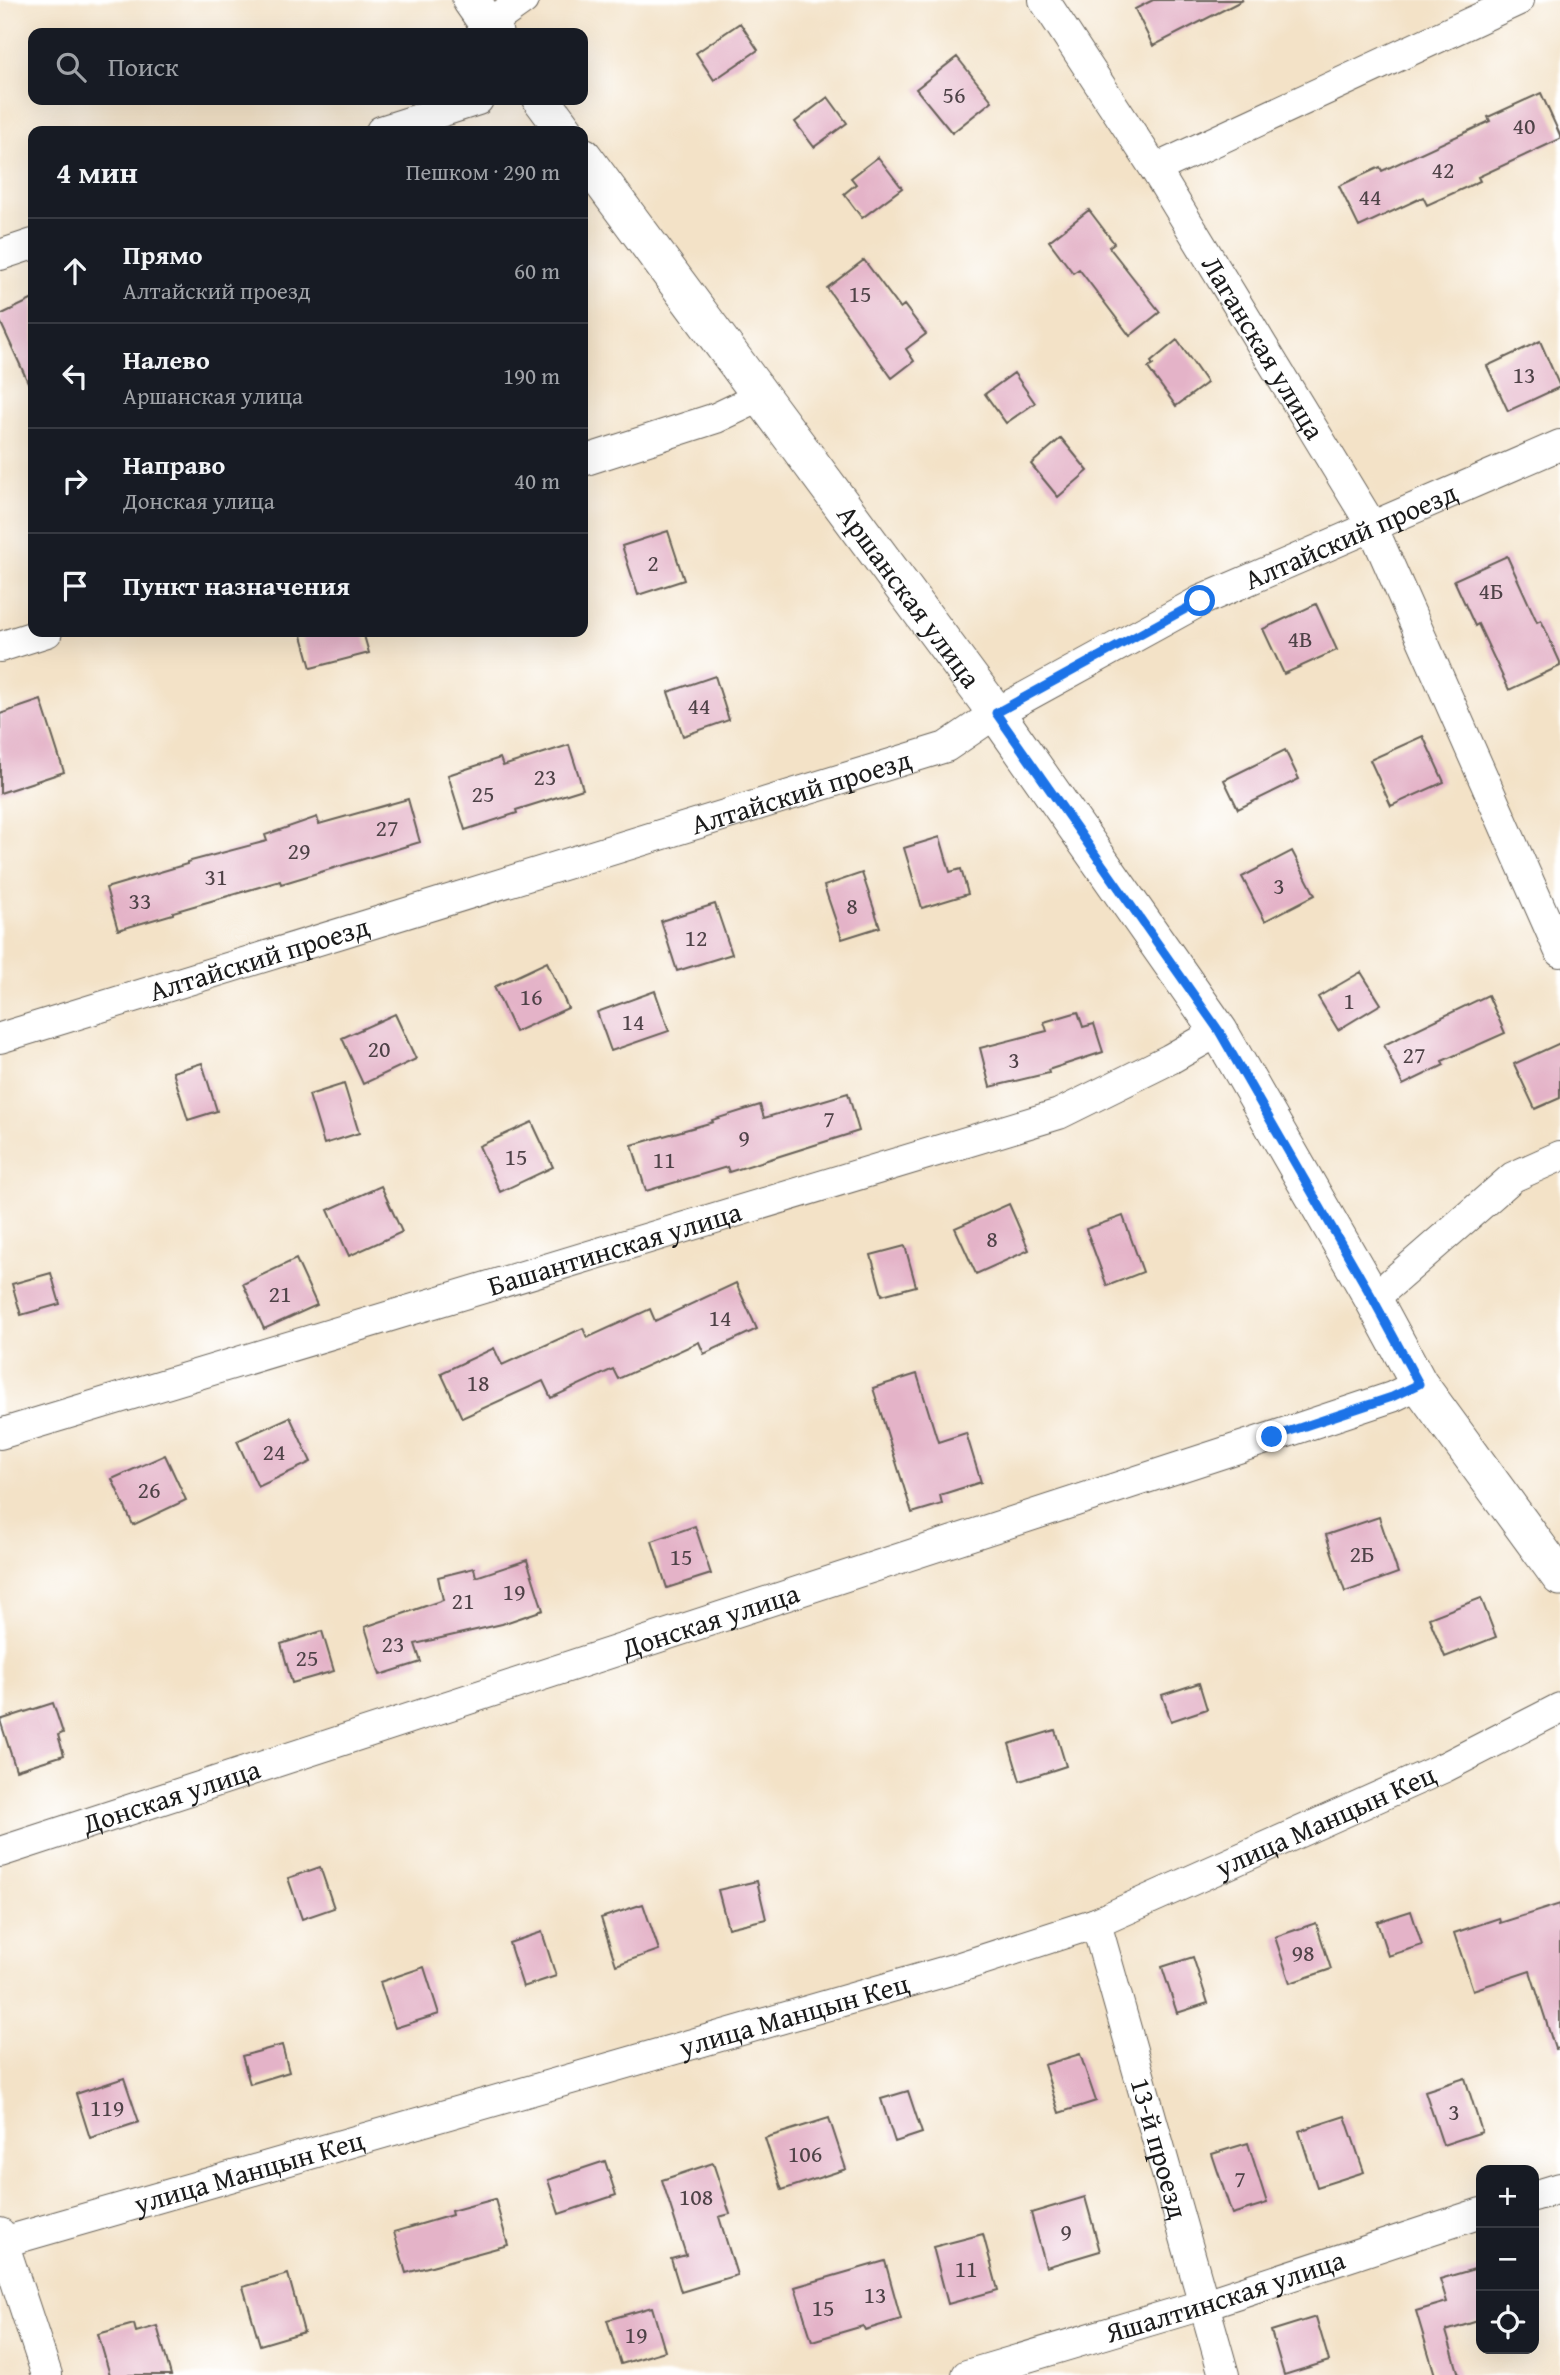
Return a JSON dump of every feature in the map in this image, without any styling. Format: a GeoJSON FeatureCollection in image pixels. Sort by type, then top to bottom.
{"type":"FeatureCollection","features":[{"type":"Feature","properties":{"kind":"street"},"geometry":{"type":"LineString","coordinates":[[484,19],[523,0]]}},
{"type":"Feature","properties":{"kind":"street","name":"Лаганская улица"},"geometry":{"type":"LineString","coordinates":[[1044,0],[1154,169],[1371,526],[1560,952]]}},
{"type":"Feature","properties":{"kind":"street"},"geometry":{"type":"LineString","coordinates":[[1154,169],[1519,0]]}},
{"type":"Feature","properties":{"kind":"street"},"geometry":{"type":"LineString","coordinates":[[397,126],[462,105]]}},
{"type":"Feature","properties":{"kind":"street"},"geometry":{"type":"LineString","coordinates":[[545,105],[561,126]]}},
{"type":"Feature","properties":{"kind":"street","name":"Аршанская улица"},"geometry":{"type":"LineString","coordinates":[[588,163],[996,713],[1219,1031],[1419,1384],[1560,1577]]}},
{"type":"Feature","properties":{"kind":"street"},"geometry":{"type":"LineString","coordinates":[[0,255],[28,246]]}},
{"type":"Feature","properties":{"kind":"street"},"geometry":{"type":"LineString","coordinates":[[588,459],[716,418],[760,397]]}},
{"type":"Feature","properties":{"kind":"street","name":"Алтайский проезд"},"geometry":{"type":"LineString","coordinates":[[0,1038],[946,747],[996,713],[1200,601],[1560,444]]}},
{"type":"Feature","properties":{"kind":"street"},"geometry":{"type":"LineString","coordinates":[[0,647],[31,637]]}},
{"type":"Feature","properties":{"kind":"street","name":"Башантинская улица"},"geometry":{"type":"LineString","coordinates":[[0,1434],[1059,1114],[1170,1059],[1219,1031]]}},
{"type":"Feature","properties":{"kind":"street"},"geometry":{"type":"LineString","coordinates":[[1373,1299],[1513,1177],[1560,1156]]}},
{"type":"Feature","properties":{"kind":"street","name":"Донская улица"},"geometry":{"type":"LineString","coordinates":[[0,1852],[1272,1437],[1392,1397],[1419,1384]]}},
{"type":"Feature","properties":{"kind":"street","name":"улица Манцын Кец"},"geometry":{"type":"LineString","coordinates":[[1,2240],[957,1968],[1096,1923],[1445,1767],[1560,1709]]}},
{"type":"Feature","properties":{"kind":"street","name":"13-й проезд"},"geometry":{"type":"LineString","coordinates":[[1096,1923],[1224,2375]]}},
{"type":"Feature","properties":{"kind":"street"},"geometry":{"type":"LineString","coordinates":[[1539,2194],[1560,2188]]}},
{"type":"Feature","properties":{"kind":"street","name":"Яшалтинская улица"},"geometry":{"type":"LineString","coordinates":[[967,2375],[1202,2305],[1476,2215]]}},
{"type":"Feature","properties":{"kind":"street"},"geometry":{"type":"LineString","coordinates":[[1,2240],[47,2375]]}},
{"type":"Feature","properties":{"kind":"building"},"geometry":{"type":"Polygon","coordinates":[[[1153,0],[1243,0],[1153,46],[1135,9],[1153,0]]]}},
{"type":"Feature","properties":{"kind":"building"},"geometry":{"type":"Polygon","coordinates":[[[740,23],[758,50],[714,80],[696,53],[740,23]]]}},
{"type":"Feature","properties":{"kind":"building"},"geometry":{"type":"Polygon","coordinates":[[[957,57],[992,101],[952,133],[916,89],[957,57]]]}},
{"type":"Feature","properties":{"kind":"building"},"geometry":{"type":"Polygon","coordinates":[[[1541,93],[1560,139],[1478,177],[1480,181],[1427,205],[1423,197],[1359,227],[1339,186],[1380,167],[1382,171],[1490,121],[1488,117],[1541,93]]]}},
{"type":"Feature","properties":{"kind":"building"},"geometry":{"type":"Polygon","coordinates":[[[828,97],[847,123],[814,147],[795,122],[828,97]]]}},
{"type":"Feature","properties":{"kind":"building"},"geometry":{"type":"Polygon","coordinates":[[[878,157],[902,188],[862,218],[844,194],[856,184],[851,178],[878,157]]]}},
{"type":"Feature","properties":{"kind":"building"},"geometry":{"type":"Polygon","coordinates":[[[1089,210],[1114,243],[1109,247],[1160,312],[1130,336],[1079,269],[1073,273],[1049,241],[1089,210]]]}},
{"type":"Feature","properties":{"kind":"building"},"geometry":{"type":"Polygon","coordinates":[[[864,260],[900,308],[904,305],[926,334],[906,349],[914,361],[892,378],[827,288],[864,260]]]}},
{"type":"Feature","properties":{"kind":"building"},"geometry":{"type":"Polygon","coordinates":[[[28,301],[28,382],[0,321],[0,315],[28,301]]]}},
{"type":"Feature","properties":{"kind":"building"},"geometry":{"type":"Polygon","coordinates":[[[1177,340],[1207,383],[1176,406],[1148,368],[1153,365],[1151,362],[1177,340]]]}},
{"type":"Feature","properties":{"kind":"building"},"geometry":{"type":"Polygon","coordinates":[[[1540,341],[1560,387],[1508,411],[1487,366],[1540,341]]]}},
{"type":"Feature","properties":{"kind":"building"},"geometry":{"type":"Polygon","coordinates":[[[1014,373],[1035,403],[1006,423],[985,394],[1014,373]]]}},
{"type":"Feature","properties":{"kind":"building"},"geometry":{"type":"Polygon","coordinates":[[[1061,438],[1088,471],[1058,497],[1031,464],[1061,438]]]}},
{"type":"Feature","properties":{"kind":"building"},"geometry":{"type":"Polygon","coordinates":[[[668,531],[684,580],[638,595],[622,546],[668,531]]]}},
{"type":"Feature","properties":{"kind":"building"},"geometry":{"type":"Polygon","coordinates":[[[1507,556],[1537,622],[1541,620],[1560,662],[1560,666],[1509,690],[1454,580],[1507,556]]]}},
{"type":"Feature","properties":{"kind":"building"},"geometry":{"type":"Polygon","coordinates":[[[1316,604],[1337,650],[1284,674],[1263,629],[1316,604]]]}},
{"type":"Feature","properties":{"kind":"building"},"geometry":{"type":"Polygon","coordinates":[[[302,637],[364,637],[369,653],[311,668],[302,637]]]}},
{"type":"Feature","properties":{"kind":"building"},"geometry":{"type":"Polygon","coordinates":[[[715,676],[729,720],[683,736],[668,692],[715,676]]]}},
{"type":"Feature","properties":{"kind":"building"},"geometry":{"type":"Polygon","coordinates":[[[41,700],[64,772],[0,793],[0,714],[41,700]]]}},
{"type":"Feature","properties":{"kind":"building"},"geometry":{"type":"Polygon","coordinates":[[[1423,736],[1444,782],[1391,806],[1370,760],[1423,736]]]}},
{"type":"Feature","properties":{"kind":"building"},"geometry":{"type":"Polygon","coordinates":[[[569,745],[583,789],[516,810],[517,813],[465,830],[448,775],[500,758],[503,766],[569,745]]]}},
{"type":"Feature","properties":{"kind":"building"},"geometry":{"type":"Polygon","coordinates":[[[1285,750],[1299,779],[1238,809],[1224,780],[1285,750]]]}},
{"type":"Feature","properties":{"kind":"building"},"geometry":{"type":"Polygon","coordinates":[[[408,799],[420,842],[118,930],[106,888],[187,862],[267,841],[265,835],[317,817],[319,824],[408,799]]]}},
{"type":"Feature","properties":{"kind":"building"},"geometry":{"type":"Polygon","coordinates":[[[940,837],[950,872],[961,869],[968,894],[922,908],[904,848],[940,837]]]}},
{"type":"Feature","properties":{"kind":"building"},"geometry":{"type":"Polygon","coordinates":[[[1292,851],[1315,895],[1265,921],[1242,877],[1292,851]]]}},
{"type":"Feature","properties":{"kind":"building"},"geometry":{"type":"Polygon","coordinates":[[[862,873],[880,927],[842,939],[824,886],[862,873]]]}},
{"type":"Feature","properties":{"kind":"building"},"geometry":{"type":"Polygon","coordinates":[[[715,904],[732,954],[677,971],[661,921],[715,904]]]}},
{"type":"Feature","properties":{"kind":"building"},"geometry":{"type":"Polygon","coordinates":[[[547,962],[568,1008],[515,1032],[494,987],[547,962]]]}},
{"type":"Feature","properties":{"kind":"building"},"geometry":{"type":"Polygon","coordinates":[[[1361,972],[1381,1004],[1338,1030],[1318,997],[1361,972]]]}},
{"type":"Feature","properties":{"kind":"building"},"geometry":{"type":"Polygon","coordinates":[[[655,991],[669,1031],[611,1051],[597,1012],[655,991]]]}},
{"type":"Feature","properties":{"kind":"building"},"geometry":{"type":"Polygon","coordinates":[[[1488,995],[1505,1033],[1442,1061],[1444,1065],[1403,1085],[1384,1045],[1488,995]]]}},
{"type":"Feature","properties":{"kind":"building"},"geometry":{"type":"Polygon","coordinates":[[[1078,1012],[1083,1027],[1094,1024],[1103,1052],[1048,1070],[1049,1073],[990,1087],[980,1048],[1047,1031],[1044,1022],[1078,1012]]]}},
{"type":"Feature","properties":{"kind":"building"},"geometry":{"type":"Polygon","coordinates":[[[395,1014],[416,1059],[363,1084],[342,1038],[395,1014]]]}},
{"type":"Feature","properties":{"kind":"building"},"geometry":{"type":"Polygon","coordinates":[[[1560,1043],[1560,1098],[1535,1109],[1514,1064],[1560,1043]]]}},
{"type":"Feature","properties":{"kind":"building"},"geometry":{"type":"Polygon","coordinates":[[[202,1063],[217,1111],[188,1120],[173,1072],[202,1063]]]}},
{"type":"Feature","properties":{"kind":"building"},"geometry":{"type":"Polygon","coordinates":[[[344,1084],[359,1133],[324,1144],[309,1095],[344,1084]]]}},
{"type":"Feature","properties":{"kind":"building"},"geometry":{"type":"Polygon","coordinates":[[[848,1093],[859,1131],[729,1172],[727,1167],[646,1191],[632,1145],[713,1122],[712,1120],[760,1105],[764,1118],[848,1093]]]}},
{"type":"Feature","properties":{"kind":"building"},"geometry":{"type":"Polygon","coordinates":[[[532,1122],[553,1167],[500,1192],[479,1146],[532,1122]]]}},
{"type":"Feature","properties":{"kind":"building"},"geometry":{"type":"Polygon","coordinates":[[[381,1186],[402,1232],[349,1256],[328,1210],[381,1186]]]}},
{"type":"Feature","properties":{"kind":"building"},"geometry":{"type":"Polygon","coordinates":[[[1009,1204],[1029,1250],[976,1274],[955,1228],[1009,1204]]]}},
{"type":"Feature","properties":{"kind":"building"},"geometry":{"type":"Polygon","coordinates":[[[1123,1216],[1143,1272],[1107,1286],[1086,1229],[1123,1216]]]}},
{"type":"Feature","properties":{"kind":"building"},"geometry":{"type":"Polygon","coordinates":[[[905,1246],[916,1286],[882,1295],[871,1255],[905,1246]]]}},
{"type":"Feature","properties":{"kind":"building"},"geometry":{"type":"Polygon","coordinates":[[[296,1259],[317,1305],[264,1329],[243,1284],[296,1259]]]}},
{"type":"Feature","properties":{"kind":"building"},"geometry":{"type":"Polygon","coordinates":[[[51,1273],[60,1304],[21,1315],[12,1284],[51,1273]]]}},
{"type":"Feature","properties":{"kind":"building"},"geometry":{"type":"Polygon","coordinates":[[[736,1283],[757,1329],[704,1354],[699,1342],[618,1379],[613,1369],[551,1398],[543,1381],[462,1418],[441,1373],[494,1348],[502,1365],[583,1328],[587,1338],[650,1309],[655,1321],[736,1283]]]}},
{"type":"Feature","properties":{"kind":"building"},"geometry":{"type":"Polygon","coordinates":[[[917,1374],[938,1442],[966,1433],[981,1482],[940,1495],[942,1504],[912,1513],[873,1388],[917,1374]]]}},
{"type":"Feature","properties":{"kind":"building"},"geometry":{"type":"Polygon","coordinates":[[[290,1417],[311,1462],[258,1487],[237,1441],[290,1417]]]}},
{"type":"Feature","properties":{"kind":"building"},"geometry":{"type":"Polygon","coordinates":[[[165,1455],[186,1500],[133,1525],[112,1479],[165,1455]]]}},
{"type":"Feature","properties":{"kind":"building"},"geometry":{"type":"Polygon","coordinates":[[[1379,1517],[1398,1573],[1345,1592],[1326,1535],[1379,1517]]]}},
{"type":"Feature","properties":{"kind":"building"},"geometry":{"type":"Polygon","coordinates":[[[695,1526],[711,1574],[667,1588],[652,1541],[695,1526]]]}},
{"type":"Feature","properties":{"kind":"building"},"geometry":{"type":"Polygon","coordinates":[[[527,1560],[543,1610],[502,1624],[415,1644],[421,1662],[380,1675],[365,1627],[443,1600],[438,1577],[474,1568],[476,1577],[527,1560]]]}},
{"type":"Feature","properties":{"kind":"building"},"geometry":{"type":"Polygon","coordinates":[[[1481,1598],[1496,1637],[1445,1657],[1429,1618],[1481,1598]]]}},
{"type":"Feature","properties":{"kind":"building"},"geometry":{"type":"Polygon","coordinates":[[[322,1631],[334,1671],[292,1683],[281,1644],[322,1631]]]}},
{"type":"Feature","properties":{"kind":"building"},"geometry":{"type":"Polygon","coordinates":[[[1199,1683],[1207,1709],[1171,1721],[1162,1695],[1199,1683]]]}},
{"type":"Feature","properties":{"kind":"building"},"geometry":{"type":"Polygon","coordinates":[[[53,1703],[63,1733],[58,1735],[64,1755],[16,1770],[0,1720],[53,1703]]]}},
{"type":"Feature","properties":{"kind":"building"},"geometry":{"type":"Polygon","coordinates":[[[1055,1730],[1066,1766],[1020,1781],[1009,1744],[1055,1730]]]}},
{"type":"Feature","properties":{"kind":"building"},"geometry":{"type":"Polygon","coordinates":[[[320,1867],[334,1908],[302,1919],[288,1878],[320,1867]]]}},
{"type":"Feature","properties":{"kind":"building"},"geometry":{"type":"Polygon","coordinates":[[[757,1881],[766,1919],[728,1928],[718,1890],[757,1881]]]}},
{"type":"Feature","properties":{"kind":"building"},"geometry":{"type":"Polygon","coordinates":[[[643,1904],[659,1950],[616,1965],[601,1918],[643,1904]]]}},
{"type":"Feature","properties":{"kind":"building"},"geometry":{"type":"Polygon","coordinates":[[[1560,1904],[1560,2048],[1555,2049],[1530,1971],[1473,1990],[1454,1933],[1499,1918],[1500,1923],[1560,1904]]]}},
{"type":"Feature","properties":{"kind":"building"},"geometry":{"type":"Polygon","coordinates":[[[1411,1911],[1422,1945],[1388,1956],[1377,1922],[1411,1911]]]}},
{"type":"Feature","properties":{"kind":"building"},"geometry":{"type":"Polygon","coordinates":[[[1316,1923],[1331,1969],[1290,1983],[1275,1937],[1316,1923]]]}},
{"type":"Feature","properties":{"kind":"building"},"geometry":{"type":"Polygon","coordinates":[[[542,1932],[556,1976],[523,1987],[509,1943],[542,1932]]]}},
{"type":"Feature","properties":{"kind":"building"},"geometry":{"type":"Polygon","coordinates":[[[1193,1957],[1208,2003],[1177,2013],[1162,1967],[1193,1957]]]}},
{"type":"Feature","properties":{"kind":"building"},"geometry":{"type":"Polygon","coordinates":[[[424,1967],[439,2014],[395,2028],[380,1982],[424,1967]]]}},
{"type":"Feature","properties":{"kind":"building"},"geometry":{"type":"Polygon","coordinates":[[[282,2045],[289,2072],[250,2084],[242,2056],[282,2045]]]}},
{"type":"Feature","properties":{"kind":"building"},"geometry":{"type":"Polygon","coordinates":[[[1080,2054],[1096,2101],[1059,2113],[1044,2065],[1080,2054]]]}},
{"type":"Feature","properties":{"kind":"building"},"geometry":{"type":"Polygon","coordinates":[[[124,2078],[139,2122],[90,2138],[76,2094],[124,2078]]]}},
{"type":"Feature","properties":{"kind":"building"},"geometry":{"type":"Polygon","coordinates":[[[1465,2078],[1482,2132],[1443,2145],[1425,2091],[1465,2078]]]}},
{"type":"Feature","properties":{"kind":"building"},"geometry":{"type":"Polygon","coordinates":[[[908,2091],[922,2133],[895,2142],[881,2099],[908,2091]]]}},
{"type":"Feature","properties":{"kind":"building"},"geometry":{"type":"Polygon","coordinates":[[[1345,2116],[1364,2172],[1317,2187],[1299,2131],[1345,2116]]]}},
{"type":"Feature","properties":{"kind":"building"},"geometry":{"type":"Polygon","coordinates":[[[829,2118],[846,2169],[782,2190],[765,2138],[829,2118]]]}},
{"type":"Feature","properties":{"kind":"building"},"geometry":{"type":"Polygon","coordinates":[[[1248,2143],[1267,2203],[1232,2214],[1212,2154],[1248,2143]]]}},
{"type":"Feature","properties":{"kind":"building"},"geometry":{"type":"Polygon","coordinates":[[[605,2161],[616,2195],[559,2214],[548,2180],[605,2161]]]}},
{"type":"Feature","properties":{"kind":"building"},"geometry":{"type":"Polygon","coordinates":[[[713,2163],[730,2214],[719,2217],[737,2275],[681,2292],[671,2259],[686,2255],[662,2180],[713,2163]]]}},
{"type":"Feature","properties":{"kind":"building"},"geometry":{"type":"Polygon","coordinates":[[[1085,2197],[1100,2251],[1046,2267],[1031,2213],[1085,2197]]]}},
{"type":"Feature","properties":{"kind":"building"},"geometry":{"type":"Polygon","coordinates":[[[495,2199],[508,2245],[406,2273],[394,2232],[452,2215],[451,2211],[495,2199]]]}},
{"type":"Feature","properties":{"kind":"building"},"geometry":{"type":"Polygon","coordinates":[[[983,2234],[998,2290],[948,2304],[933,2247],[983,2234]]]}},
{"type":"Feature","properties":{"kind":"building"},"geometry":{"type":"Polygon","coordinates":[[[885,2261],[901,2319],[865,2330],[863,2326],[812,2341],[795,2287],[885,2261]]]}},
{"type":"Feature","properties":{"kind":"building"},"geometry":{"type":"Polygon","coordinates":[[[1476,2268],[1476,2322],[1446,2331],[1459,2375],[1435,2375],[1416,2311],[1447,2302],[1440,2279],[1476,2268]]]}},
{"type":"Feature","properties":{"kind":"building"},"geometry":{"type":"Polygon","coordinates":[[[288,2274],[304,2332],[260,2345],[243,2287],[288,2274]]]}},
{"type":"Feature","properties":{"kind":"building"},"geometry":{"type":"Polygon","coordinates":[[[652,2307],[665,2351],[621,2364],[607,2320],[652,2307]]]}},
{"type":"Feature","properties":{"kind":"building"},"geometry":{"type":"Polygon","coordinates":[[[1316,2317],[1329,2361],[1284,2375],[1271,2331],[1316,2317]]]}},
{"type":"Feature","properties":{"kind":"building"},"geometry":{"type":"Polygon","coordinates":[[[134,2324],[136,2332],[157,2326],[171,2375],[110,2375],[98,2334],[134,2324]]]}},
{"type":"Feature","properties":{"kind":"route"},"geometry":{"type":"LineString","coordinates":[[1200,601],[996,713],[1219,1031],[1419,1384],[1392,1397],[1272,1437]]}}]}
